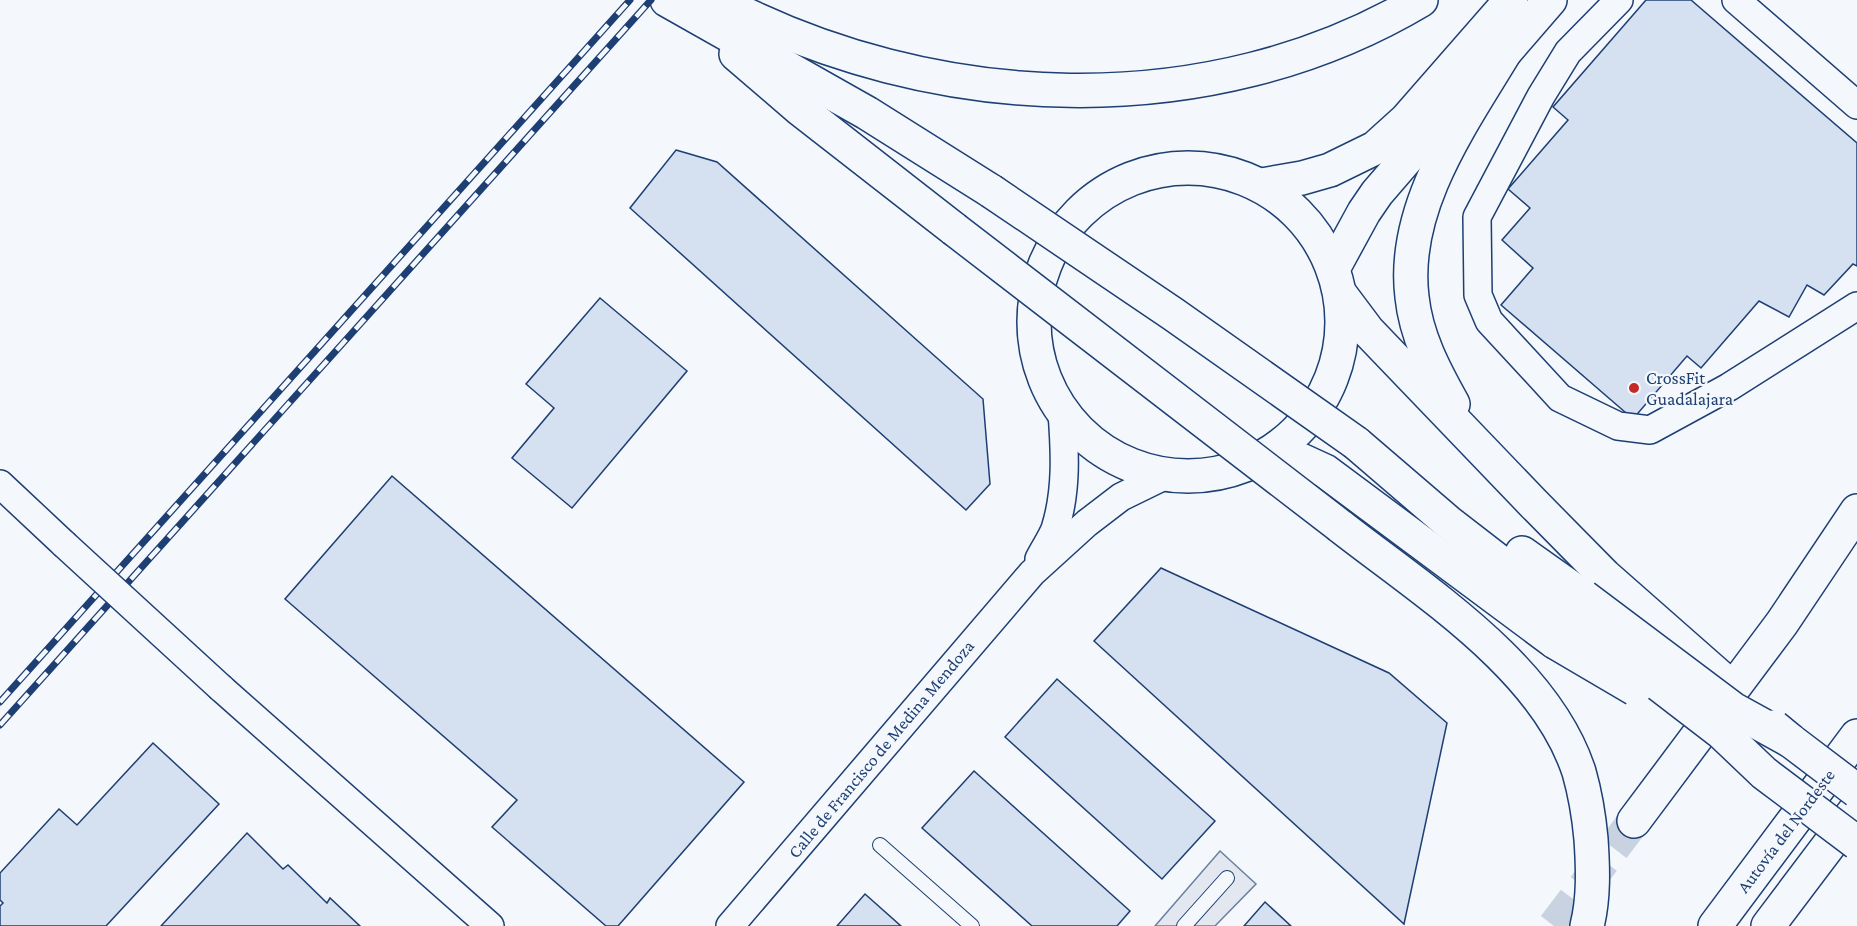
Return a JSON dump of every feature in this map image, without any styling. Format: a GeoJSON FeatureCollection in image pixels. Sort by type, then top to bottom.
{"type":"FeatureCollection","features":[{"type":"Feature","properties":{"kind":"main road"},"geometry":{"type":"LineString","coordinates":[[667,0],[712,6],[823,47],[881,65],[972,83],[1070,91],[1169,86],[1274,63],[1356,33],[1421,0]]}},
{"type":"Feature","properties":{"kind":"main road"},"geometry":{"type":"LineString","coordinates":[[1262,185],[1330,170],[1375,148],[1406,120],[1511,0]]}},
{"type":"Feature","properties":{"kind":"main road"},"geometry":{"type":"LineString","coordinates":[[1477,445],[1368,331],[1338,281],[1317,234],[1293,206],[1262,185],[1219,170],[1172,167],[1127,179],[1088,203],[1057,237],[1038,279],[1032,325],[1041,371],[1062,412],[1090,442],[1126,464],[1166,475],[1202,476],[1236,469],[1268,455],[1302,427],[1327,392],[1341,350],[1338,281],[1364,212],[1377,193],[1446,113],[1505,52],[1550,0]]}},
{"type":"Feature","properties":{"kind":"main road"},"geometry":{"type":"LineString","coordinates":[[712,6],[867,113],[991,191],[1173,314],[1356,443],[1436,491],[1579,608]]}},
{"type":"Feature","properties":{"kind":"main road"},"geometry":{"type":"LineString","coordinates":[[712,6],[758,74],[1492,646],[1525,682],[1555,724],[1568,746],[1578,772],[1586,806],[1592,862],[1592,888],[1587,926]]}},
{"type":"Feature","properties":{"kind":"main road"},"geometry":{"type":"LineString","coordinates":[[1505,52],[1453,139],[1437,171],[1417,229],[1411,262],[1412,297],[1420,334],[1434,370],[1477,445],[1579,608],[1660,704],[1726,753],[1764,773],[1857,843]]}},
{"type":"Feature","properties":{"kind":"main road"},"geometry":{"type":"LineString","coordinates":[[1268,455],[1301,460],[1325,471],[1579,608],[1733,709],[1791,741],[1857,791]]}},
{"type":"Feature","properties":{"kind":"main road"},"geometry":{"type":"LineString","coordinates":[[1634,821],[1782,623],[1857,511]]}},
{"type":"Feature","properties":{"kind":"main road"},"geometry":{"type":"LineString","coordinates":[[1782,623],[1857,537]]}},
{"type":"Feature","properties":{"kind":"main road"},"geometry":{"type":"LineString","coordinates":[[1769,854],[1857,711]]}},
{"type":"Feature","properties":{"kind":"main road","name":"Autovía del Nordeste"},"geometry":{"type":"LineString","coordinates":[[1715,926],[1857,736]]}},
{"type":"Feature","properties":{"kind":"main road"},"geometry":{"type":"LineString","coordinates":[[1768,926],[1857,808]]}},
{"type":"Feature","properties":{"kind":"street"},"geometry":{"type":"LineString","coordinates":[[1620,0],[1568,52],[1541,96],[1477,217],[1478,295],[1489,321],[1560,398],[1618,426],[1650,430],[1729,387],[1857,306]]}},
{"type":"Feature","properties":{"kind":"street"},"geometry":{"type":"LineString","coordinates":[[1736,0],[1857,105]]}},
{"type":"Feature","properties":{"kind":"street","name":"Calle de Francisco de Medina Mendoza"},"geometry":{"type":"LineString","coordinates":[[1032,573],[1054,531],[1063,494],[1066,457],[1062,412]]}},
{"type":"Feature","properties":{"kind":"street","name":"Calle de Francisco de Medina Mendoza"},"geometry":{"type":"LineString","coordinates":[[730,926],[1032,573],[1087,523],[1121,497],[1166,475]]}},
{"type":"Feature","properties":{"kind":"street"},"geometry":{"type":"LineString","coordinates":[[0,484],[221,688],[490,926]]}},
{"type":"Feature","properties":{"kind":"lane"},"geometry":{"type":"LineString","coordinates":[[879,845],[972,926]]}},
{"type":"Feature","properties":{"kind":"lane"},"geometry":{"type":"LineString","coordinates":[[1184,926],[1227,878]]}},
{"type":"Feature","properties":{"kind":"shaded area"},"geometry":{"type":"Polygon","coordinates":[[[1220,851],[1256,884],[1215,926],[1155,926],[1220,851]]]}},
{"type":"Feature","properties":{"kind":"building"},"geometry":{"type":"Polygon","coordinates":[[[1646,0],[1691,0],[1857,143],[1857,266],[1853,264],[1824,295],[1807,285],[1789,317],[1759,301],[1701,368],[1687,356],[1633,419],[1501,305],[1533,268],[1502,240],[1530,208],[1508,189],[1568,120],[1553,107],[1646,0]]]}},
{"type":"Feature","properties":{"kind":"building"},"geometry":{"type":"Polygon","coordinates":[[[676,150],[717,162],[983,399],[990,484],[966,510],[630,208],[676,150]]]}},
{"type":"Feature","properties":{"kind":"building"},"geometry":{"type":"Polygon","coordinates":[[[600,298],[687,371],[572,508],[512,458],[554,408],[526,384],[600,298]]]}},
{"type":"Feature","properties":{"kind":"building"},"geometry":{"type":"Polygon","coordinates":[[[392,476],[744,782],[618,926],[606,926],[492,827],[517,800],[285,599],[392,476]]]}},
{"type":"Feature","properties":{"kind":"building"},"geometry":{"type":"Polygon","coordinates":[[[1161,568],[1389,673],[1447,723],[1404,924],[1094,641],[1161,568]]]}},
{"type":"Feature","properties":{"kind":"building"},"geometry":{"type":"Polygon","coordinates":[[[1057,679],[1215,821],[1162,879],[1005,737],[1057,679]]]}},
{"type":"Feature","properties":{"kind":"building"},"geometry":{"type":"Polygon","coordinates":[[[153,743],[219,804],[106,926],[0,926],[0,906],[3,903],[0,900],[0,873],[59,809],[77,825],[153,743]]]}},
{"type":"Feature","properties":{"kind":"building"},"geometry":{"type":"Polygon","coordinates":[[[974,771],[1130,911],[1117,926],[1032,926],[922,828],[974,771]]]}},
{"type":"Feature","properties":{"kind":"building"},"geometry":{"type":"Polygon","coordinates":[[[247,833],[283,869],[288,865],[327,903],[330,898],[360,926],[161,926],[247,833]]]}},
{"type":"Feature","properties":{"kind":"building"},"geometry":{"type":"Polygon","coordinates":[[[865,894],[901,926],[837,926],[865,894]]]}},
{"type":"Feature","properties":{"kind":"building"},"geometry":{"type":"Polygon","coordinates":[[[1265,902],[1291,926],[1244,926],[1265,902]]]}},
{"type":"Feature","properties":{"kind":"tunnel"},"geometry":{"type":"LineString","coordinates":[[1554,926],[1634,821]]}},
{"type":"Feature","properties":{"kind":"railway"},"geometry":{"type":"LineString","coordinates":[[0,702],[630,0]]}},
{"type":"Feature","properties":{"kind":"railway"},"geometry":{"type":"LineString","coordinates":[[0,725],[651,0]]}},
{"type":"Feature","properties":{"kind":"place","name":"CrossFit Guadalajara"},"geometry":{"type":"Point","coordinates":[1634,388]}}]}
